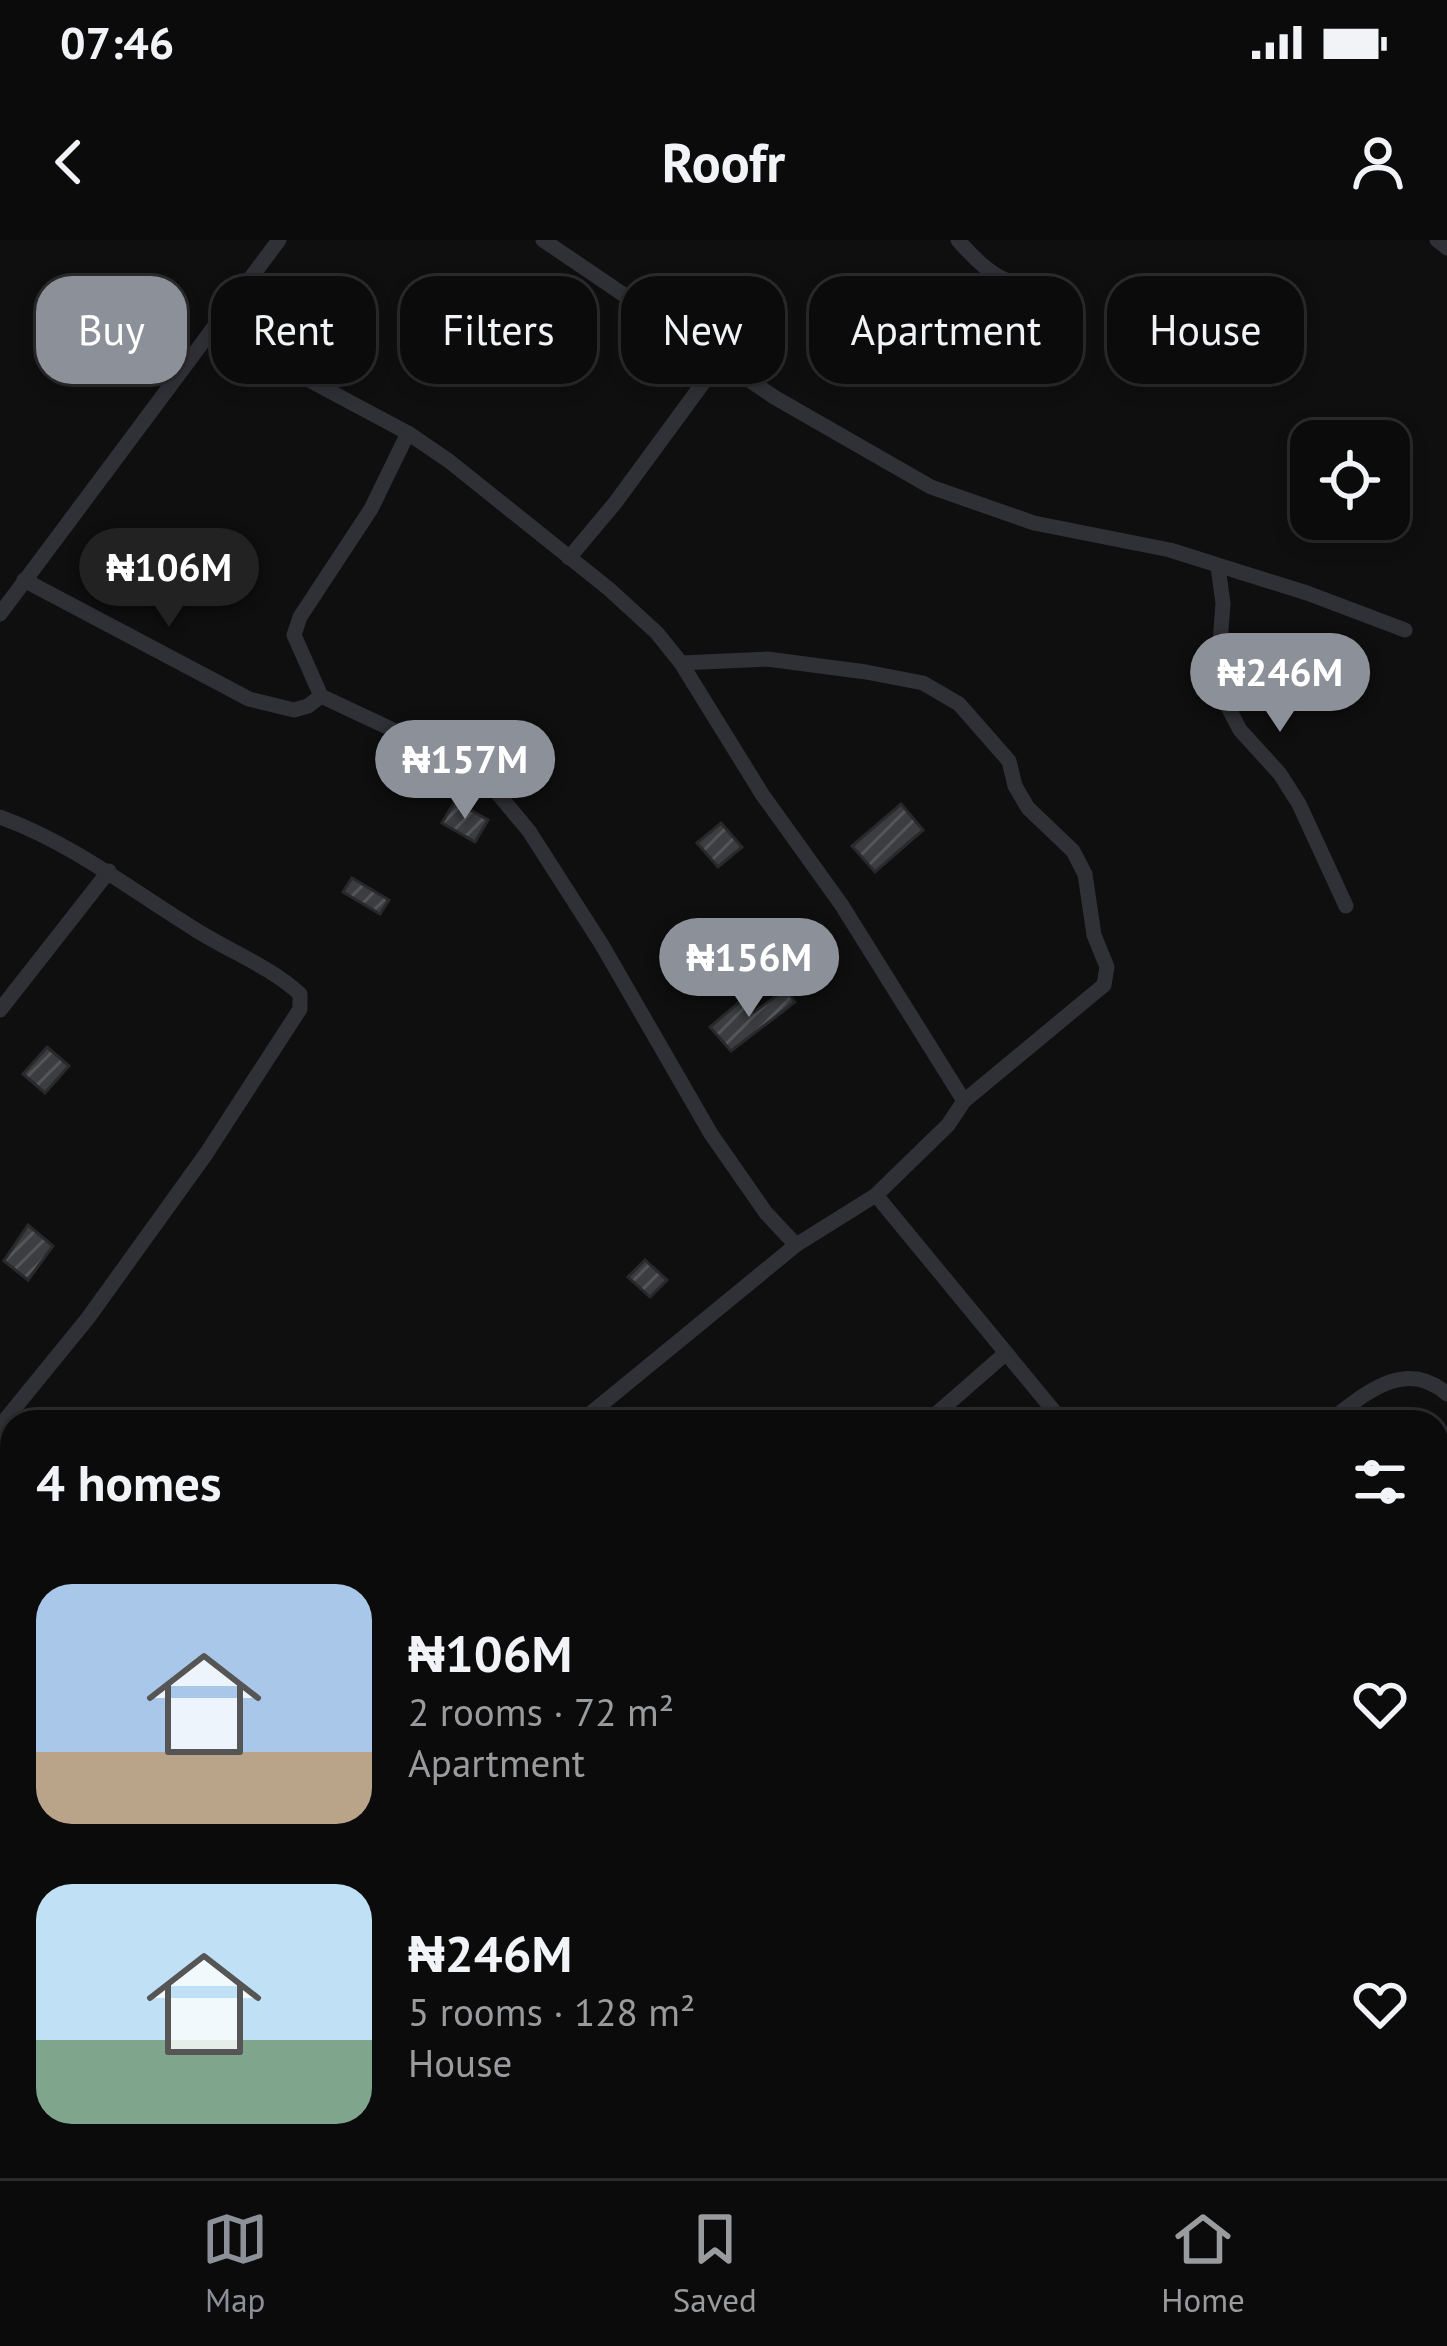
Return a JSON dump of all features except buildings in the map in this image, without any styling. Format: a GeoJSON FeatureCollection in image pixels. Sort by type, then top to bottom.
{"type":"FeatureCollection","features":[{"type":"Feature","properties":{"kind":"street"},"geometry":{"type":"LineString","coordinates":[[252,276],[279,240]]}},
{"type":"Feature","properties":{"kind":"street"},"geometry":{"type":"LineString","coordinates":[[543,240],[566,246],[621,287]]}},
{"type":"Feature","properties":{"kind":"street"},"geometry":{"type":"LineString","coordinates":[[958,240],[982,268],[996,276]]}},
{"type":"Feature","properties":{"kind":"street"},"geometry":{"type":"LineString","coordinates":[[1437,240],[1447,248]]}},
{"type":"Feature","properties":{"kind":"street"},"geometry":{"type":"LineString","coordinates":[[0,614],[211,330]]}},
{"type":"Feature","properties":{"kind":"street"},"geometry":{"type":"LineString","coordinates":[[316,384],[408,433],[512,510],[657,633],[892,982],[964,1101]]}},
{"type":"Feature","properties":{"kind":"street"},"geometry":{"type":"LineString","coordinates":[[569,558],[702,384]]}},
{"type":"Feature","properties":{"kind":"street"},"geometry":{"type":"LineString","coordinates":[[755,384],[931,487],[1034,523],[1171,550],[1405,630]]}},
{"type":"Feature","properties":{"kind":"street"},"geometry":{"type":"LineString","coordinates":[[408,433],[371,509],[300,617],[294,635],[322,696],[438,752],[494,789],[530,830],[711,1134],[766,1213],[796,1245]]}},
{"type":"Feature","properties":{"kind":"street"},"geometry":{"type":"LineString","coordinates":[[1218,567],[1223,603],[1220,692],[1240,730],[1280,774],[1299,804],[1346,906]]}},
{"type":"Feature","properties":{"kind":"street"},"geometry":{"type":"LineString","coordinates":[[24,580],[249,699],[293,710],[322,696]]}},
{"type":"Feature","properties":{"kind":"street"},"geometry":{"type":"LineString","coordinates":[[595,1410],[796,1245],[876,1195],[948,1125],[964,1101],[1104,985],[1108,967],[1094,935],[1085,874],[1073,851],[1028,808],[1015,786],[1009,761],[993,740],[940,689],[866,672],[767,659],[681,663]]}},
{"type":"Feature","properties":{"kind":"street"},"geometry":{"type":"LineString","coordinates":[[0,817],[109,871],[196,930],[280,976],[300,994],[300,1009],[193,1172],[88,1318],[12,1410]]}},
{"type":"Feature","properties":{"kind":"street"},"geometry":{"type":"LineString","coordinates":[[0,1010],[109,871]]}},
{"type":"Feature","properties":{"kind":"street"},"geometry":{"type":"LineString","coordinates":[[876,1195],[1054,1410]]}},
{"type":"Feature","properties":{"kind":"street"},"geometry":{"type":"LineString","coordinates":[[941,1410],[1006,1353]]}},
{"type":"Feature","properties":{"kind":"street"},"geometry":{"type":"LineString","coordinates":[[1344,1410],[1395,1379],[1411,1377],[1447,1394]]}}]}
